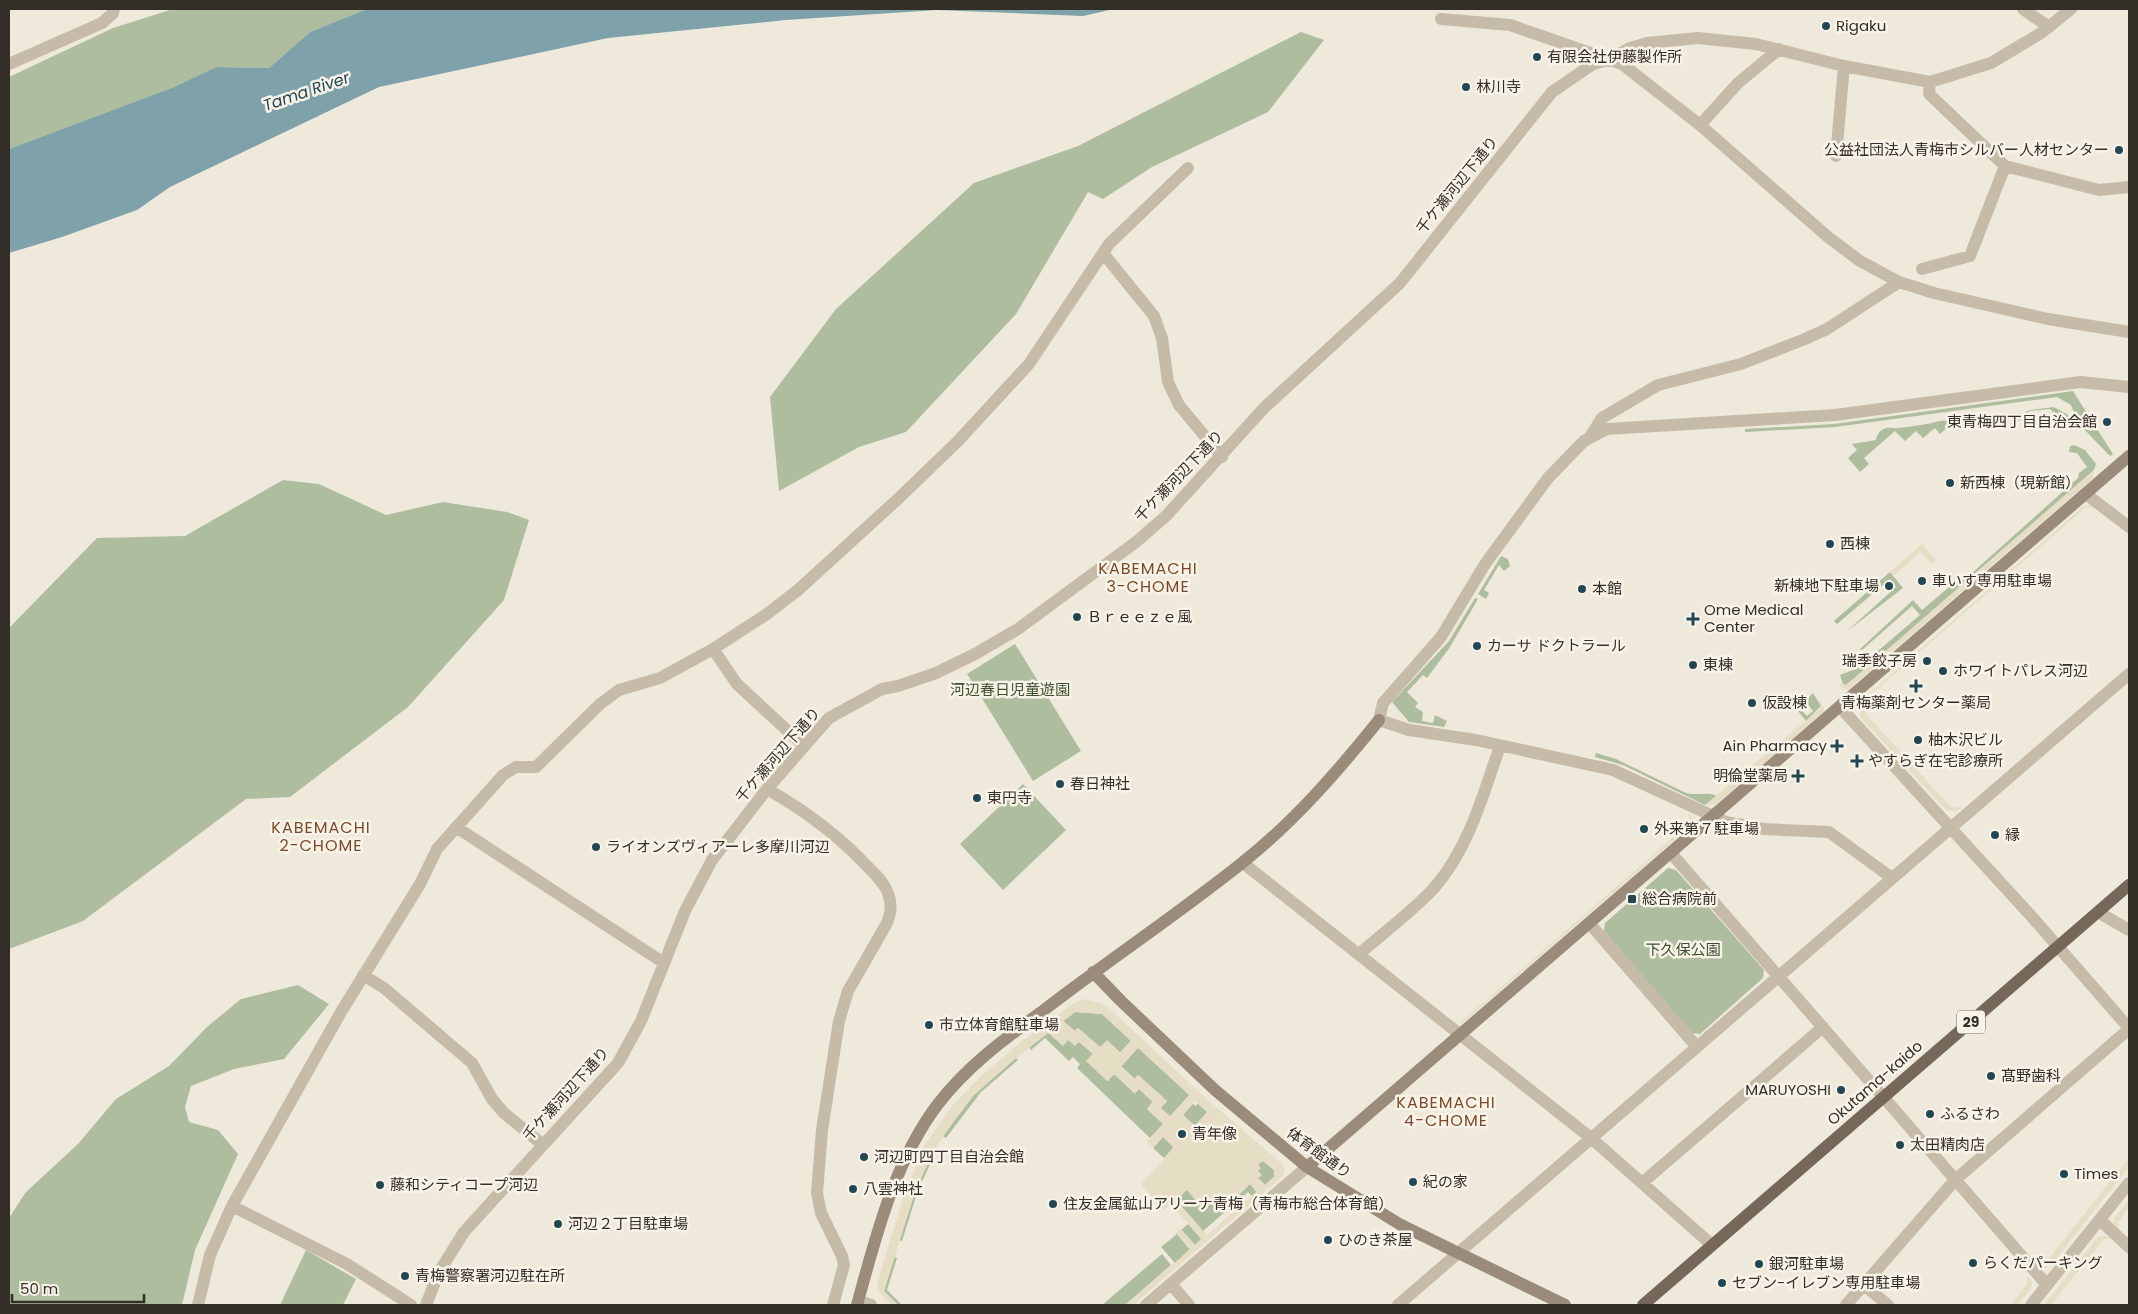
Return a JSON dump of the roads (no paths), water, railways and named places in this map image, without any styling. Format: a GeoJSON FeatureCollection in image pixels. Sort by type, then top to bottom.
{"type":"FeatureCollection","features":[{"type":"Feature","properties":{"kind":"main road","name":"Okutama-kaido"},"geometry":{"type":"LineString","coordinates":[[1643,1305],[2129,885]]}},
{"type":"Feature","properties":{"kind":"street"},"geometry":{"type":"LineString","coordinates":[[9,64],[102,23],[114,9]]}},
{"type":"Feature","properties":{"kind":"street"},"geometry":{"type":"LineString","coordinates":[[2023,9],[2049,26]]}},
{"type":"Feature","properties":{"kind":"street","name":"千ケ瀬河辺下通り"},"geometry":{"type":"LineString","coordinates":[[426,1305],[439,1272],[464,1232],[618,1063],[640,1021],[685,911],[712,860],[766,789],[829,718],[882,689],[898,686],[936,673],[1018,629],[1143,536],[1166,516],[1278,395],[1400,283],[1552,92],[1593,64],[1610,60],[1630,48],[1647,43],[1698,38],[1779,49],[1844,66],[1930,82],[1991,63],[2049,26],[2071,9]]}},
{"type":"Feature","properties":{"kind":"street"},"geometry":{"type":"LineString","coordinates":[[1440,19],[1510,26],[1622,64],[1700,125],[1828,237],[1860,261],[1899,282],[1934,293],[2029,314],[2129,332]]}},
{"type":"Feature","properties":{"kind":"street"},"geometry":{"type":"LineString","coordinates":[[1700,125],[1738,83],[1779,49]]}},
{"type":"Feature","properties":{"kind":"street"},"geometry":{"type":"LineString","coordinates":[[1836,156],[1844,66]]}},
{"type":"Feature","properties":{"kind":"street"},"geometry":{"type":"LineString","coordinates":[[1930,82],[1929,94],[2005,166],[2023,169],[2099,190],[2129,187]]}},
{"type":"Feature","properties":{"kind":"street"},"geometry":{"type":"LineString","coordinates":[[1922,269],[1970,256],[2005,166]]}},
{"type":"Feature","properties":{"kind":"street"},"geometry":{"type":"LineString","coordinates":[[198,1305],[210,1255],[232,1206],[363,975],[420,884],[437,849],[456,827],[503,774],[516,767],[536,767],[600,704],[619,690],[660,678],[714,649],[768,614],[798,590],[930,470],[1029,364],[1103,253],[1188,168]]}},
{"type":"Feature","properties":{"kind":"street"},"geometry":{"type":"LineString","coordinates":[[1103,253],[1154,316],[1162,338],[1168,382],[1179,405],[1222,457]]}},
{"type":"Feature","properties":{"kind":"street"},"geometry":{"type":"LineString","coordinates":[[871,1305],[858,1303],[896,1180],[919,1132],[938,1103],[980,1060],[1093,972],[1243,863],[1303,808],[1342,766],[1379,720],[1383,703],[1441,637],[1485,564],[1519,515],[1559,465],[1590,437],[1602,418],[1658,385],[1741,364],[1827,329],[1899,282]]}},
{"type":"Feature","properties":{"kind":"street"},"geometry":{"type":"LineString","coordinates":[[1590,437],[1616,428],[1834,415],[2072,382],[2090,382],[2129,387]]}},
{"type":"Feature","properties":{"kind":"street"},"geometry":{"type":"LineString","coordinates":[[1146,1305],[1590,924],[2129,456]]}},
{"type":"Feature","properties":{"kind":"street"},"geometry":{"type":"LineString","coordinates":[[2086,494],[2129,527]]}},
{"type":"Feature","properties":{"kind":"street"},"geometry":{"type":"LineString","coordinates":[[714,649],[737,684],[804,746]]}},
{"type":"Feature","properties":{"kind":"street"},"geometry":{"type":"LineString","coordinates":[[1398,1305],[2129,674]]}},
{"type":"Feature","properties":{"kind":"street"},"geometry":{"type":"LineString","coordinates":[[1840,707],[2059,946],[2129,1028],[1955,1180],[1846,1305]]}},
{"type":"Feature","properties":{"kind":"street"},"geometry":{"type":"LineString","coordinates":[[1379,720],[1409,730],[1468,738],[1614,770],[1713,817],[1754,828],[1829,832],[1892,878]]}},
{"type":"Feature","properties":{"kind":"street"},"geometry":{"type":"LineString","coordinates":[[1359,954],[1433,888],[1451,865],[1475,817],[1500,746]]}},
{"type":"Feature","properties":{"kind":"street"},"geometry":{"type":"LineString","coordinates":[[766,789],[805,811],[825,826],[879,879],[888,891],[890,900],[891,911],[887,923],[848,991],[839,1021],[822,1130],[817,1193],[821,1213],[842,1256],[844,1265],[833,1305]]}},
{"type":"Feature","properties":{"kind":"street"},"geometry":{"type":"LineString","coordinates":[[456,827],[664,963]]}},
{"type":"Feature","properties":{"kind":"street"},"geometry":{"type":"LineString","coordinates":[[1671,854],[2047,1285]]}},
{"type":"Feature","properties":{"kind":"street"},"geometry":{"type":"LineString","coordinates":[[1243,863],[1591,1138],[1712,1245]]}},
{"type":"Feature","properties":{"kind":"street"},"geometry":{"type":"LineString","coordinates":[[2098,912],[2129,930]]}},
{"type":"Feature","properties":{"kind":"street"},"geometry":{"type":"LineString","coordinates":[[1590,924],[1697,1047]]}},
{"type":"Feature","properties":{"kind":"street","name":"体育館通り"},"geometry":{"type":"LineString","coordinates":[[1093,972],[1120,1001],[1215,1090],[1307,1167],[1371,1209],[1458,1254],[1565,1305]]}},
{"type":"Feature","properties":{"kind":"street"},"geometry":{"type":"LineString","coordinates":[[363,975],[384,988],[472,1062],[492,1099],[504,1113],[543,1145]]}},
{"type":"Feature","properties":{"kind":"street"},"geometry":{"type":"LineString","coordinates":[[1642,1183],[1823,1027]]}},
{"type":"Feature","properties":{"kind":"street"},"geometry":{"type":"LineString","coordinates":[[2031,1305],[2129,1183]]}},
{"type":"Feature","properties":{"kind":"street"},"geometry":{"type":"LineString","coordinates":[[232,1206],[347,1264],[411,1305]]}},
{"type":"Feature","properties":{"kind":"street"},"geometry":{"type":"LineString","coordinates":[[2100,1220],[2129,1247]]}},
{"type":"Feature","properties":{"kind":"street"},"geometry":{"type":"LineString","coordinates":[[1171,1284],[1189,1305]]}},
{"type":"Feature","properties":{"kind":"street"},"geometry":{"type":"LineString","coordinates":[[1864,1285],[1888,1305]]}},
{"type":"Feature","properties":{"kind":"water","name":"Tama River"},"geometry":{"type":"Polygon","coordinates":[[[367,9],[1114,9],[1083,16],[937,10],[786,20],[608,38],[379,87],[170,187],[137,210],[62,237],[9,253],[9,149],[174,87],[216,67],[269,68],[310,32],[367,9]]]}},
{"type":"Feature","properties":{"kind":"place","name":"Rigaku"},"geometry":{"type":"Point","coordinates":[1826,26]}},
{"type":"Feature","properties":{"kind":"place","name":"有限会社伊藤製作所"},"geometry":{"type":"Point","coordinates":[1537,57]}},
{"type":"Feature","properties":{"kind":"place","name":"林川寺"},"geometry":{"type":"Point","coordinates":[1466,87]}},
{"type":"Feature","properties":{"kind":"place","name":"公益社団法人青梅市シルバー人材センター"},"geometry":{"type":"Point","coordinates":[2119,150]}},
{"type":"Feature","properties":{"kind":"place","name":"東青梅四丁目自治会館"},"geometry":{"type":"Point","coordinates":[2107,422]}},
{"type":"Feature","properties":{"kind":"place","name":"新西棟（現新館）"},"geometry":{"type":"Point","coordinates":[1950,483]}},
{"type":"Feature","properties":{"kind":"place","name":"西棟"},"geometry":{"type":"Point","coordinates":[1830,544]}},
{"type":"Feature","properties":{"kind":"place","name":"車いす専用駐車場"},"geometry":{"type":"Point","coordinates":[1922,581]}},
{"type":"Feature","properties":{"kind":"place","name":"新棟地下駐車場"},"geometry":{"type":"Point","coordinates":[1889,586]}},
{"type":"Feature","properties":{"kind":"place","name":"本館"},"geometry":{"type":"Point","coordinates":[1582,589]}},
{"type":"Feature","properties":{"kind":"place","name":"Ｂｒｅｅｚｅ風"},"geometry":{"type":"Point","coordinates":[1077,617]}},
{"type":"Feature","properties":{"kind":"place","name":"Ome Medical Center"},"geometry":{"type":"Point","coordinates":[1693,619]}},
{"type":"Feature","properties":{"kind":"place","name":"カーサ ドクトラール"},"geometry":{"type":"Point","coordinates":[1477,646]}},
{"type":"Feature","properties":{"kind":"place","name":"瑞季餃子房"},"geometry":{"type":"Point","coordinates":[1927,661]}},
{"type":"Feature","properties":{"kind":"place","name":"東棟"},"geometry":{"type":"Point","coordinates":[1693,665]}},
{"type":"Feature","properties":{"kind":"place","name":"ホワイトパレス河辺"},"geometry":{"type":"Point","coordinates":[1943,671]}},
{"type":"Feature","properties":{"kind":"place","name":"青梅薬剤センター薬局"},"geometry":{"type":"Point","coordinates":[1916,686]}},
{"type":"Feature","properties":{"kind":"place","name":"仮設棟"},"geometry":{"type":"Point","coordinates":[1752,703]}},
{"type":"Feature","properties":{"kind":"place","name":"柚木沢ビル"},"geometry":{"type":"Point","coordinates":[1918,740]}},
{"type":"Feature","properties":{"kind":"place","name":"Ain Pharmacy"},"geometry":{"type":"Point","coordinates":[1837,746]}},
{"type":"Feature","properties":{"kind":"place","name":"やすらぎ在宅診療所"},"geometry":{"type":"Point","coordinates":[1857,761]}},
{"type":"Feature","properties":{"kind":"place","name":"明倫堂薬局"},"geometry":{"type":"Point","coordinates":[1798,776]}},
{"type":"Feature","properties":{"kind":"place","name":"春日神社"},"geometry":{"type":"Point","coordinates":[1060,784]}},
{"type":"Feature","properties":{"kind":"place","name":"東円寺"},"geometry":{"type":"Point","coordinates":[977,798]}},
{"type":"Feature","properties":{"kind":"place","name":"外来第７駐車場"},"geometry":{"type":"Point","coordinates":[1644,829]}},
{"type":"Feature","properties":{"kind":"place","name":"縁"},"geometry":{"type":"Point","coordinates":[1995,835]}},
{"type":"Feature","properties":{"kind":"place","name":"ライオンズヴィアーレ多摩川河辺"},"geometry":{"type":"Point","coordinates":[596,847]}},
{"type":"Feature","properties":{"kind":"place","name":"総合病院前"},"geometry":{"type":"Point","coordinates":[1632,899]}},
{"type":"Feature","properties":{"kind":"place","name":"市立体育館駐車場"},"geometry":{"type":"Point","coordinates":[929,1025]}},
{"type":"Feature","properties":{"kind":"place","name":"髙野歯科"},"geometry":{"type":"Point","coordinates":[1991,1076]}},
{"type":"Feature","properties":{"kind":"place","name":"MARUYOSHI"},"geometry":{"type":"Point","coordinates":[1841,1090]}},
{"type":"Feature","properties":{"kind":"place","name":"ふるさわ"},"geometry":{"type":"Point","coordinates":[1930,1114]}},
{"type":"Feature","properties":{"kind":"place","name":"青年像"},"geometry":{"type":"Point","coordinates":[1182,1134]}},
{"type":"Feature","properties":{"kind":"place","name":"太田精肉店"},"geometry":{"type":"Point","coordinates":[1900,1145]}},
{"type":"Feature","properties":{"kind":"place","name":"河辺町四丁目自治会館"},"geometry":{"type":"Point","coordinates":[864,1157]}},
{"type":"Feature","properties":{"kind":"place","name":"Times"},"geometry":{"type":"Point","coordinates":[2064,1174]}},
{"type":"Feature","properties":{"kind":"place","name":"紀の家"},"geometry":{"type":"Point","coordinates":[1413,1182]}},
{"type":"Feature","properties":{"kind":"place","name":"藤和シティコープ河辺"},"geometry":{"type":"Point","coordinates":[380,1185]}},
{"type":"Feature","properties":{"kind":"place","name":"八雲神社"},"geometry":{"type":"Point","coordinates":[853,1189]}},
{"type":"Feature","properties":{"kind":"place","name":"住友金属鉱山アリーナ青梅（青梅市総合体育館）"},"geometry":{"type":"Point","coordinates":[1053,1204]}},
{"type":"Feature","properties":{"kind":"place","name":"河辺２丁目駐車場"},"geometry":{"type":"Point","coordinates":[558,1224]}},
{"type":"Feature","properties":{"kind":"place","name":"ひのき茶屋"},"geometry":{"type":"Point","coordinates":[1328,1240]}},
{"type":"Feature","properties":{"kind":"place","name":"らくだパーキング"},"geometry":{"type":"Point","coordinates":[1973,1263]}},
{"type":"Feature","properties":{"kind":"place","name":"銀河駐車場"},"geometry":{"type":"Point","coordinates":[1759,1264]}},
{"type":"Feature","properties":{"kind":"place","name":"青梅警察署河辺駐在所"},"geometry":{"type":"Point","coordinates":[405,1276]}},
{"type":"Feature","properties":{"kind":"place","name":"セブン-イレブン専用駐車場"},"geometry":{"type":"Point","coordinates":[1722,1283]}},
{"type":"Feature","properties":{"kind":"district","name":"KABEMACHI 3-CHOME"},"geometry":{"type":"Point","coordinates":[1148,577]}},
{"type":"Feature","properties":{"kind":"district","name":"KABEMACHI 2-CHOME"},"geometry":{"type":"Point","coordinates":[321,836]}},
{"type":"Feature","properties":{"kind":"district","name":"KABEMACHI 4-CHOME"},"geometry":{"type":"Point","coordinates":[1446,1111]}},
{"type":"Feature","properties":{"kind":"park label","name":"河辺春日児童遊園"},"geometry":{"type":"Point","coordinates":[1010,690]}},
{"type":"Feature","properties":{"kind":"park label","name":"下久保公園"},"geometry":{"type":"Point","coordinates":[1683,950]}}]}
